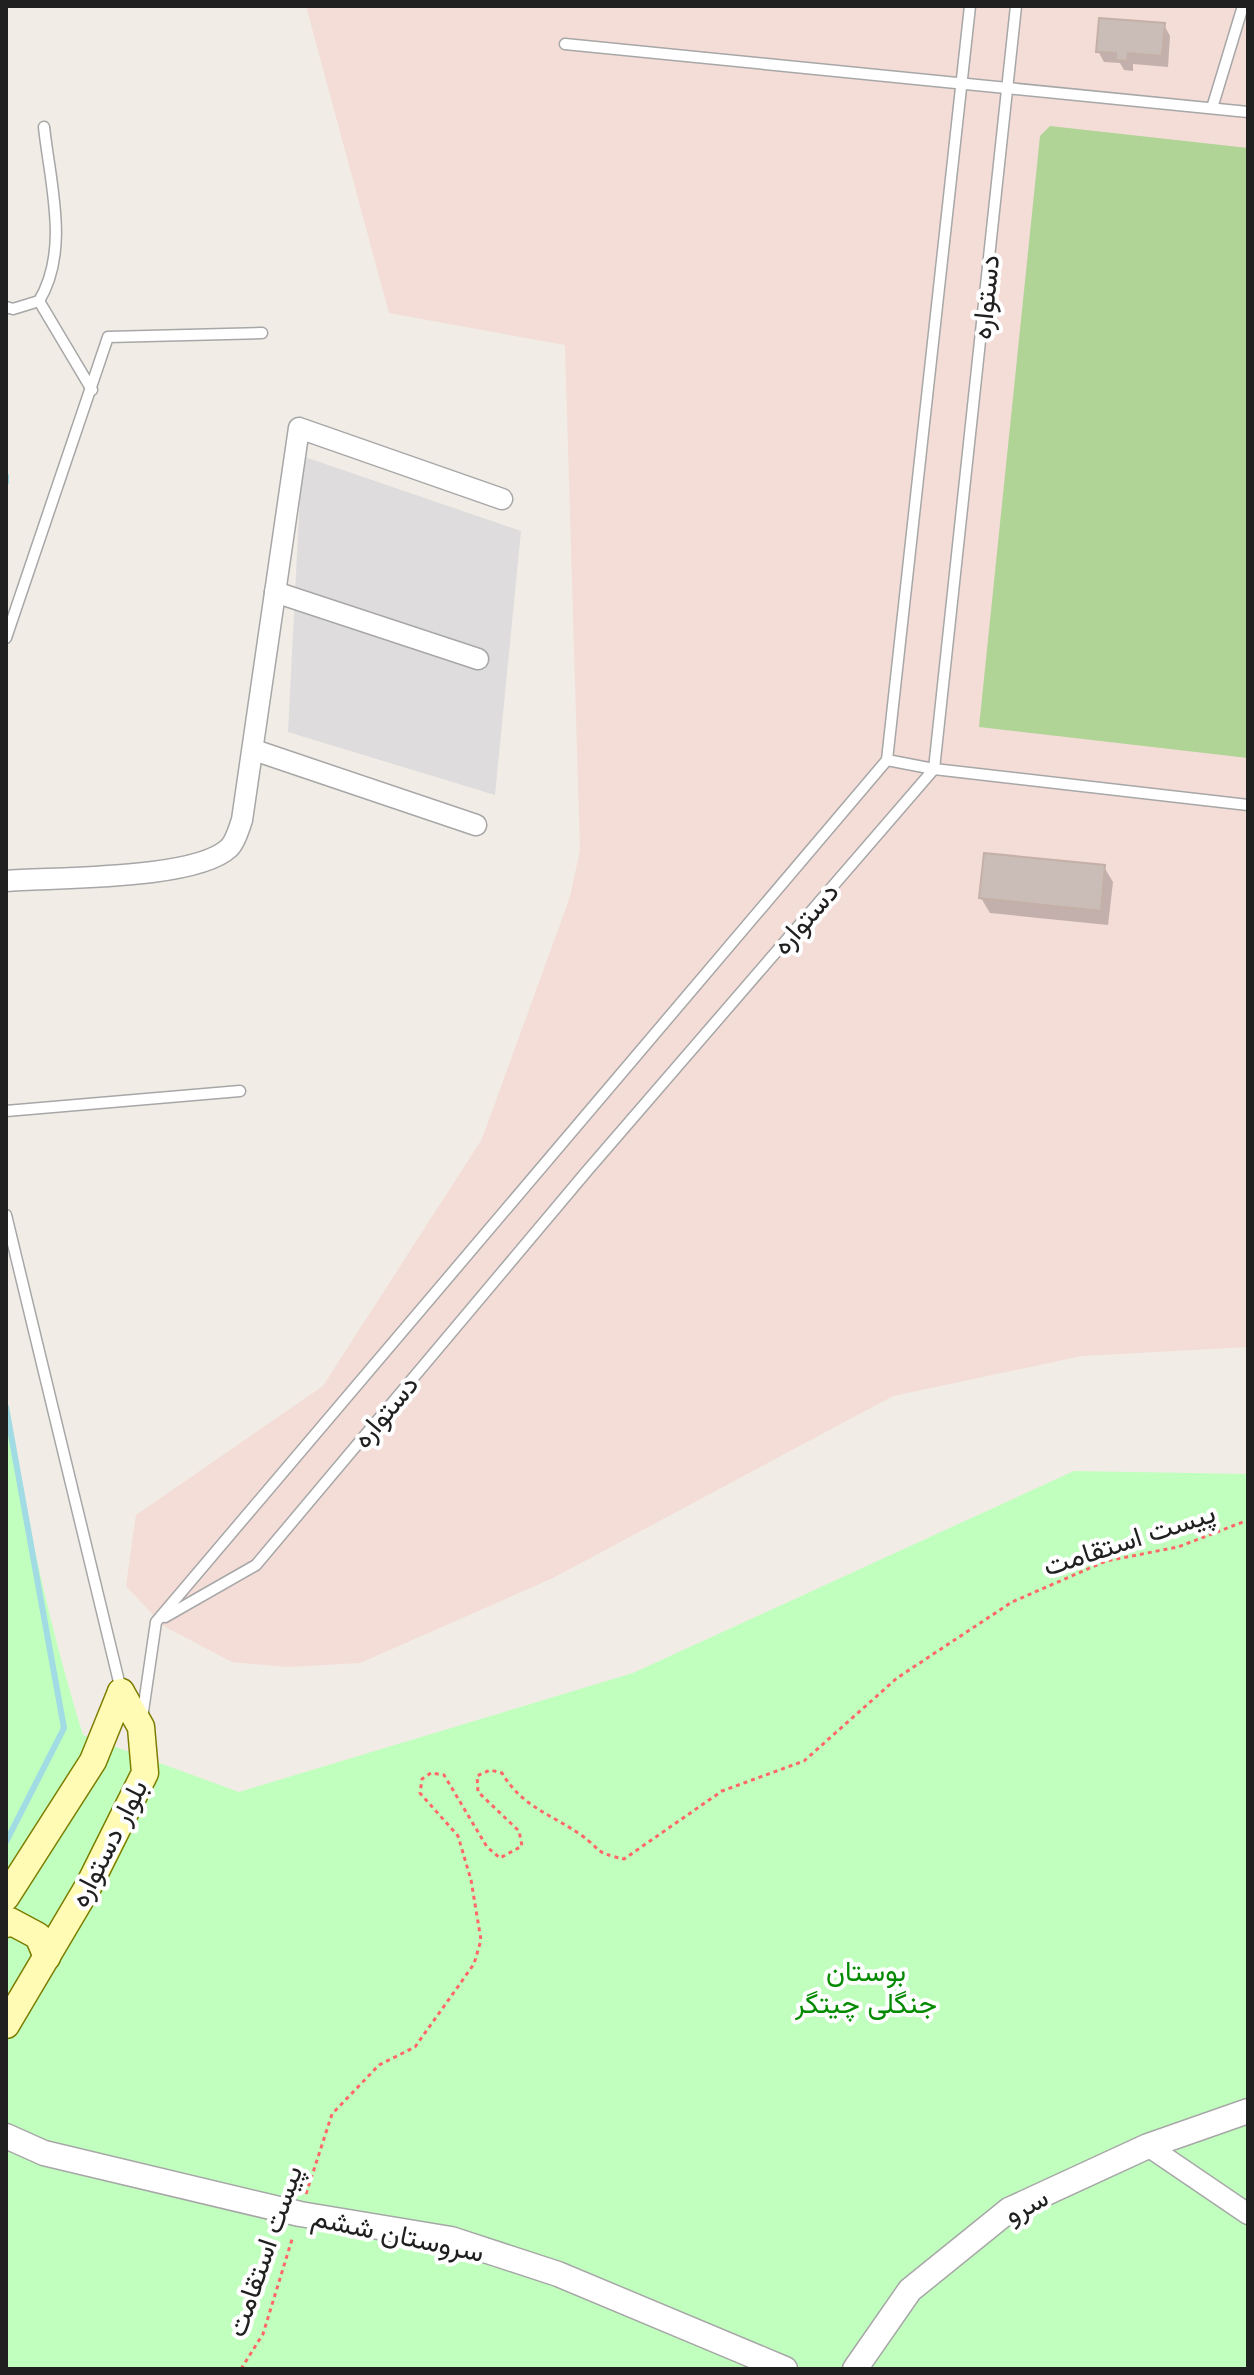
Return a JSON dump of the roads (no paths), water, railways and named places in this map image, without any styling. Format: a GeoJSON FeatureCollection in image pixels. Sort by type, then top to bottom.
{"type":"FeatureCollection","features":[{"type":"Feature","properties":{"kind":"main road","name":"بلوار دستواره"},"geometry":{"type":"LineString","coordinates":[[6,2025],[89,1885],[145,1773],[141,1727],[121,1692]]}},
{"type":"Feature","properties":{"kind":"main road","name":"بلوار دستواره"},"geometry":{"type":"LineString","coordinates":[[6,1897],[93,1761],[121,1692]]}},
{"type":"Feature","properties":{"kind":"main road"},"geometry":{"type":"LineString","coordinates":[[6,1924],[10,1921],[38,1936],[47,1957]]}},
{"type":"Feature","properties":{"kind":"street"},"geometry":{"type":"LineString","coordinates":[[6,881],[176,869],[209,860],[231,846],[242,820],[254,750],[299,428],[502,499]]}},
{"type":"Feature","properties":{"kind":"street"},"geometry":{"type":"LineString","coordinates":[[275,592],[478,659]]}},
{"type":"Feature","properties":{"kind":"street"},"geometry":{"type":"LineString","coordinates":[[254,750],[476,825]]}},
{"type":"Feature","properties":{"kind":"street","name":"سرو"},"geometry":{"type":"LineString","coordinates":[[855,2369],[910,2290],[1009,2210],[1148,2146],[1248,2111]]}},
{"type":"Feature","properties":{"kind":"street"},"geometry":{"type":"LineString","coordinates":[[6,2136],[44,2153]]}},
{"type":"Feature","properties":{"kind":"street"},"geometry":{"type":"LineString","coordinates":[[1148,2146],[1248,2214]]}},
{"type":"Feature","properties":{"kind":"street"},"geometry":{"type":"LineString","coordinates":[[6,2151],[44,2153]]}},
{"type":"Feature","properties":{"kind":"street","name":"سروستان ششم"},"geometry":{"type":"LineString","coordinates":[[44,2153],[300,2214],[451,2239],[558,2274],[785,2369]]}},
{"type":"Feature","properties":{"kind":"lane"},"geometry":{"type":"LineString","coordinates":[[141,1727],[156,1622],[887,760],[970,6]]}},
{"type":"Feature","properties":{"kind":"lane","name":"دستواره"},"geometry":{"type":"LineString","coordinates":[[156,1622],[256,1565],[587,1171],[934,769],[1016,6]]}},
{"type":"Feature","properties":{"kind":"lane"},"geometry":{"type":"LineString","coordinates":[[1212,108],[1243,6]]}},
{"type":"Feature","properties":{"kind":"lane"},"geometry":{"type":"LineString","coordinates":[[565,44],[1248,112]]}},
{"type":"Feature","properties":{"kind":"lane"},"geometry":{"type":"LineString","coordinates":[[6,307],[13,309],[39,301],[49,285],[57,252],[44,127]]}},
{"type":"Feature","properties":{"kind":"lane"},"geometry":{"type":"LineString","coordinates":[[39,301],[92,390]]}},
{"type":"Feature","properties":{"kind":"lane"},"geometry":{"type":"LineString","coordinates":[[6,638],[108,337],[262,333]]}},
{"type":"Feature","properties":{"kind":"lane"},"geometry":{"type":"LineString","coordinates":[[887,760],[934,769],[1248,805]]}},
{"type":"Feature","properties":{"kind":"lane"},"geometry":{"type":"LineString","coordinates":[[6,1111],[240,1091]]}},
{"type":"Feature","properties":{"kind":"lane"},"geometry":{"type":"LineString","coordinates":[[6,1215],[121,1692]]}},
{"type":"Feature","properties":{"kind":"waterway"},"geometry":{"type":"LineString","coordinates":[[6,476],[6,482]]}},
{"type":"Feature","properties":{"kind":"waterway"},"geometry":{"type":"LineString","coordinates":[[6,1407],[64,1728],[6,1842]]}},
{"type":"Feature","properties":{"kind":"park label","name":"بوستان جنگلی چیتگر"},"geometry":{"type":"Point","coordinates":[866,1987]}}]}
